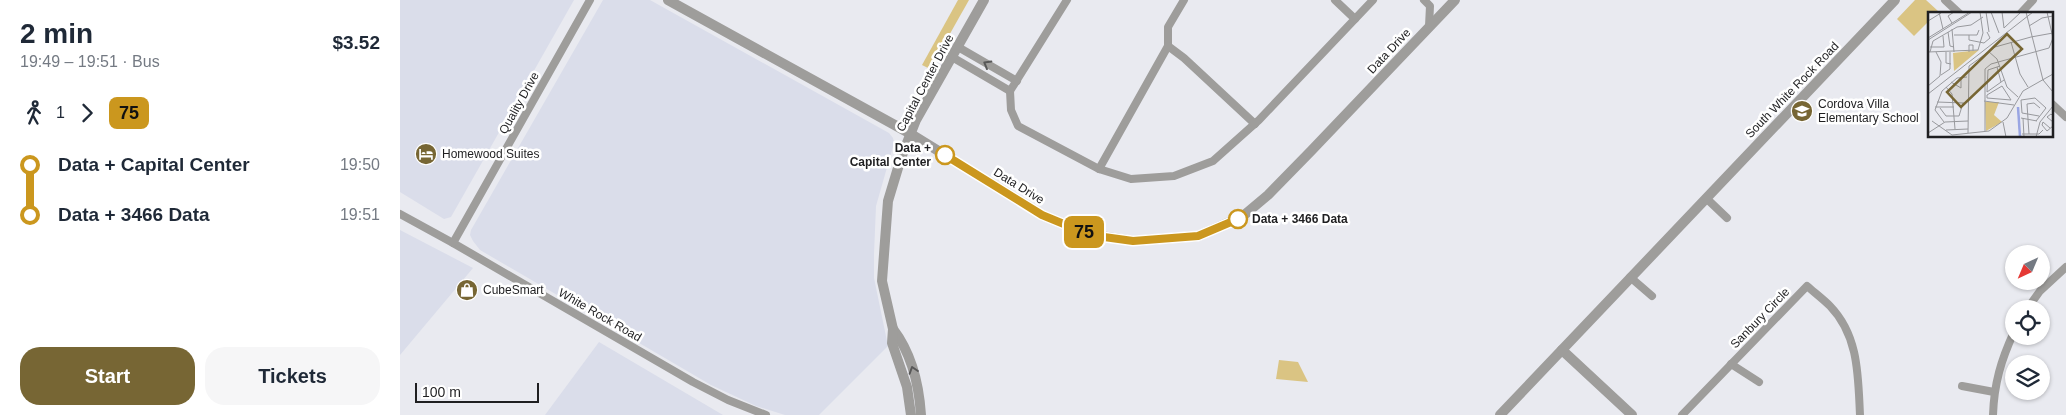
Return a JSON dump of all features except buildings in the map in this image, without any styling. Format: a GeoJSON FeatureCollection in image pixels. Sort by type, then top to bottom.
{"type":"FeatureCollection","features":[{"type":"Feature","properties":{"kind":"street","name":"Quality Drive"},"geometry":{"type":"LineString","coordinates":[[453,243],[590,0]]}},
{"type":"Feature","properties":{"kind":"street","name":"Data Drive"},"geometry":{"type":"LineString","coordinates":[[668,0],[911,134],[1042,215],[1088,234],[1133,241],[1198,236],[1243,216],[1262,200],[1455,0]]}},
{"type":"Feature","properties":{"kind":"street","name":"Capital Center Drive"},"geometry":{"type":"LineString","coordinates":[[911,415],[907,387],[892,343],[893,329],[882,281],[888,201],[911,134],[984,0]]}},
{"type":"Feature","properties":{"kind":"street"},"geometry":{"type":"LineString","coordinates":[[1066,0],[1010,91],[1011,110],[1018,126],[1099,169],[1131,179],[1174,176],[1213,161],[1255,124],[1373,0]]}},
{"type":"Feature","properties":{"kind":"street"},"geometry":{"type":"LineString","coordinates":[[1099,169],[1168,46],[1168,27],[1184,0]]}},
{"type":"Feature","properties":{"kind":"street"},"geometry":{"type":"LineString","coordinates":[[1335,0],[1356,19]]}},
{"type":"Feature","properties":{"kind":"street"},"geometry":{"type":"LineString","coordinates":[[1424,0],[1430,6],[1429,26]]}},
{"type":"Feature","properties":{"kind":"street","name":"South White Rock Road"},"geometry":{"type":"LineString","coordinates":[[1500,415],[1895,0]]}},
{"type":"Feature","properties":{"kind":"street"},"geometry":{"type":"LineString","coordinates":[[1946,0],[1958,12]]}},
{"type":"Feature","properties":{"kind":"street"},"geometry":{"type":"LineString","coordinates":[[2022,12],[2033,0]]}},
{"type":"Feature","properties":{"kind":"street"},"geometry":{"type":"LineString","coordinates":[[1168,46],[1184,58],[1255,124]]}},
{"type":"Feature","properties":{"kind":"street"},"geometry":{"type":"LineString","coordinates":[[958,47],[1017,81]]}},
{"type":"Feature","properties":{"kind":"street"},"geometry":{"type":"LineString","coordinates":[[952,57],[1010,91]]}},
{"type":"Feature","properties":{"kind":"street"},"geometry":{"type":"LineString","coordinates":[[2054,106],[2066,118]]}},
{"type":"Feature","properties":{"kind":"street"},"geometry":{"type":"LineString","coordinates":[[1706,198],[1727,218]]}},
{"type":"Feature","properties":{"kind":"street","name":"White Rock Road"},"geometry":{"type":"LineString","coordinates":[[400,214],[693,382],[728,400],[766,415]]}},
{"type":"Feature","properties":{"kind":"street"},"geometry":{"type":"LineString","coordinates":[[2034,300],[2040,291],[2066,267]]}},
{"type":"Feature","properties":{"kind":"street"},"geometry":{"type":"LineString","coordinates":[[1630,277],[1652,296]]}},
{"type":"Feature","properties":{"kind":"street","name":"Sanbury Circle"},"geometry":{"type":"LineString","coordinates":[[1682,415],[1807,286],[1830,307],[1842,322],[1851,340],[1858,369],[1860,415]]}},
{"type":"Feature","properties":{"kind":"street","name":"Capital Center Drive"},"geometry":{"type":"LineString","coordinates":[[893,329],[903,343],[913,370],[919,395],[921,415]]}},
{"type":"Feature","properties":{"kind":"street"},"geometry":{"type":"LineString","coordinates":[[1993,415],[1994,392],[2002,356],[2008,345]]}},
{"type":"Feature","properties":{"kind":"street"},"geometry":{"type":"LineString","coordinates":[[1562,350],[1632,415]]}},
{"type":"Feature","properties":{"kind":"street","name":"Sanbury Circle"},"geometry":{"type":"LineString","coordinates":[[1731,364],[1759,382]]}},
{"type":"Feature","properties":{"kind":"street"},"geometry":{"type":"LineString","coordinates":[[1962,386],[1994,392]]}},
{"type":"Feature","properties":{"kind":"shaded area"},"geometry":{"type":"Polygon","coordinates":[[[400,0],[574,0],[451,217],[444,219],[400,192],[400,0]]]}},
{"type":"Feature","properties":{"kind":"shaded area"},"geometry":{"type":"Polygon","coordinates":[[[603,0],[650,0],[889,133],[893,138],[894,143],[876,206],[874,254],[874,278],[888,346],[819,415],[785,415],[756,406],[711,385],[480,250],[473,241],[470,235],[471,230],[603,0]]]}},
{"type":"Feature","properties":{"kind":"shaded area"},"geometry":{"type":"Polygon","coordinates":[[[958,0],[969,0],[930,69],[922,65],[958,0]]]}},
{"type":"Feature","properties":{"kind":"shaded area"},"geometry":{"type":"Polygon","coordinates":[[[1915,0],[1926,0],[1938,11],[1928,12],[1928,22],[1914,36],[1897,19],[1915,0]]]}},
{"type":"Feature","properties":{"kind":"shaded area"},"geometry":{"type":"Polygon","coordinates":[[[400,230],[473,268],[400,355],[400,230]]]}},
{"type":"Feature","properties":{"kind":"shaded area"},"geometry":{"type":"Polygon","coordinates":[[[599,342],[723,415],[545,415],[599,342]]]}},
{"type":"Feature","properties":{"kind":"shaded area"},"geometry":{"type":"Polygon","coordinates":[[[1279,360],[1298,362],[1308,382],[1276,379],[1279,360]]]}},
{"type":"Feature","properties":{"kind":"bus line","name":"75"},"geometry":{"type":"LineString","coordinates":[[945,155],[1051,220],[1088,234],[1133,241],[1154,241],[1198,236],[1238,219]]}},
{"type":"Feature","properties":{"kind":"place","name":"Cordova Villa Elementary School"},"geometry":{"type":"Point","coordinates":[1802,111]}},
{"type":"Feature","properties":{"kind":"place","name":"Homewood Suites"},"geometry":{"type":"Point","coordinates":[426,154]}},
{"type":"Feature","properties":{"kind":"place","name":"Data + Capital Center"},"geometry":{"type":"Point","coordinates":[945,155]}},
{"type":"Feature","properties":{"kind":"place","name":"Data + 3466 Data"},"geometry":{"type":"Point","coordinates":[1238,219]}},
{"type":"Feature","properties":{"kind":"place","name":"CubeSmart"},"geometry":{"type":"Point","coordinates":[467,290]}}]}
